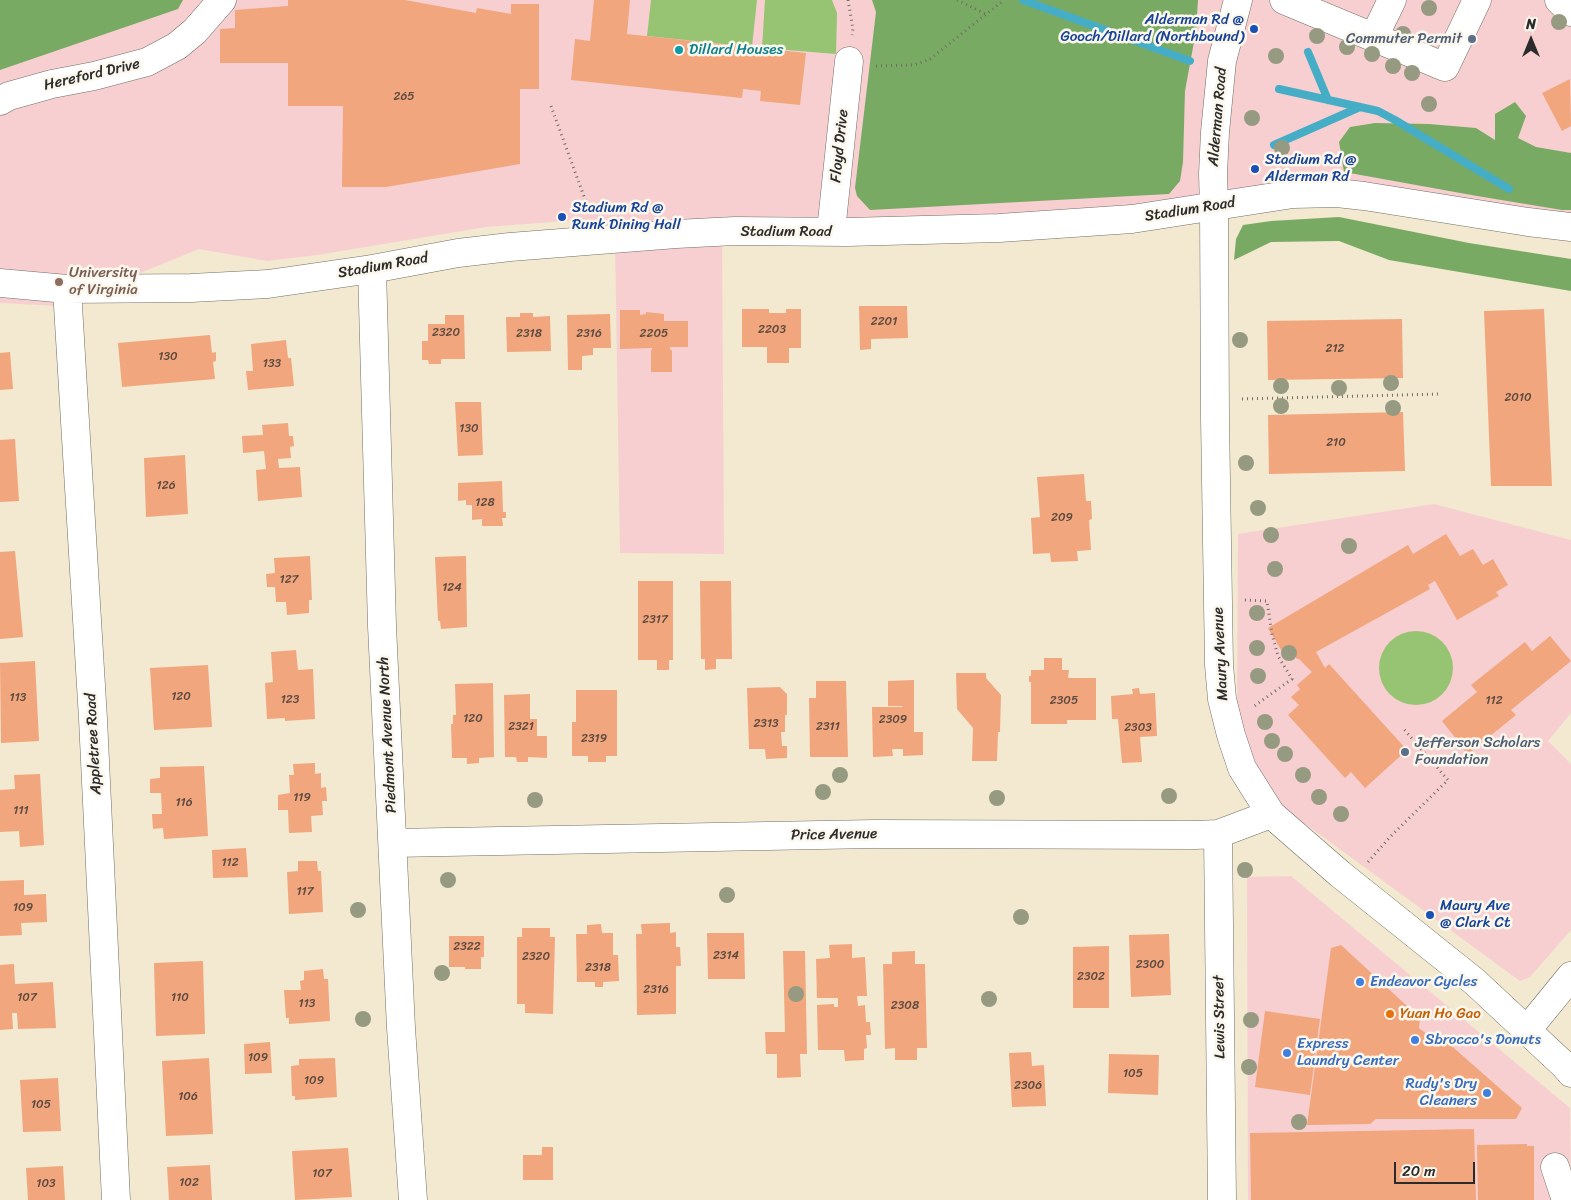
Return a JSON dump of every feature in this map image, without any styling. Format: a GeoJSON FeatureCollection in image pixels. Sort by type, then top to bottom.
{"type":"FeatureCollection","features":[{"type":"Feature","properties":{"kind":"street","name":"Hereford Drive"},"geometry":{"type":"LineString","coordinates":[[0,101],[9,96],[52,84],[94,76],[147,62],[177,46],[195,31],[222,0]]}},
{"type":"Feature","properties":{"kind":"street","name":"Alderman Road"},"geometry":{"type":"LineString","coordinates":[[1214,207],[1214,140],[1222,61],[1238,0]]}},
{"type":"Feature","properties":{"kind":"street"},"geometry":{"type":"LineString","coordinates":[[1374,37],[1392,0]]}},
{"type":"Feature","properties":{"kind":"street"},"geometry":{"type":"LineString","coordinates":[[1300,3],[1445,67],[1477,0]]}},
{"type":"Feature","properties":{"kind":"street"},"geometry":{"type":"LineString","coordinates":[[1559,0],[1571,12]]}},
{"type":"Feature","properties":{"kind":"street","name":"Floyd Drive"},"geometry":{"type":"LineString","coordinates":[[831,231],[849,61]]}},
{"type":"Feature","properties":{"kind":"street","name":"Stadium Road"},"geometry":{"type":"LineString","coordinates":[[0,283],[67,289],[191,288],[258,284],[372,269],[458,253],[510,247],[735,231],[1000,228],[1132,219],[1293,194],[1337,193],[1364,196],[1571,227]]}},
{"type":"Feature","properties":{"kind":"street","name":"Maury Avenue"},"geometry":{"type":"LineString","coordinates":[[1214,207],[1219,665],[1222,699],[1242,768],[1271,814],[1340,874],[1475,982],[1571,1073]]}},
{"type":"Feature","properties":{"kind":"street","name":"Piedmont Avenue North"},"geometry":{"type":"LineString","coordinates":[[372,269],[382,626],[401,1028],[413,1200]]}},
{"type":"Feature","properties":{"kind":"street","name":"Appletree Road"},"geometry":{"type":"LineString","coordinates":[[67,289],[93,719],[116,1200]]}},
{"type":"Feature","properties":{"kind":"street","name":"Price Avenue"},"geometry":{"type":"LineString","coordinates":[[393,843],[874,834],[1218,834],[1271,814]]}},
{"type":"Feature","properties":{"kind":"street","name":"Lewis Street"},"geometry":{"type":"LineString","coordinates":[[1218,834],[1222,1200]]}},
{"type":"Feature","properties":{"kind":"street"},"geometry":{"type":"LineString","coordinates":[[1527,1030],[1571,976]]}},
{"type":"Feature","properties":{"kind":"street"},"geometry":{"type":"LineString","coordinates":[[1555,1167],[1566,1200]]}},
{"type":"Feature","properties":{"kind":"path"},"geometry":{"type":"LineString","coordinates":[[848,0],[853,29],[849,61],[876,66],[914,65],[930,58],[1004,0]]}},
{"type":"Feature","properties":{"kind":"path"},"geometry":{"type":"LineString","coordinates":[[957,0],[986,14]]}},
{"type":"Feature","properties":{"kind":"path"},"geometry":{"type":"LineString","coordinates":[[551,106],[590,215]]}},
{"type":"Feature","properties":{"kind":"path"},"geometry":{"type":"LineString","coordinates":[[1248,399],[1441,394]]}},
{"type":"Feature","properties":{"kind":"path"},"geometry":{"type":"LineString","coordinates":[[1236,600],[1266,601],[1278,656],[1292,679],[1255,706]]}},
{"type":"Feature","properties":{"kind":"path"},"geometry":{"type":"LineString","coordinates":[[1364,866],[1390,837],[1448,780],[1402,727]]}},
{"type":"Feature","properties":{"kind":"shaded area","name":"University of Virginia"},"geometry":{"type":"Polygon","coordinates":[[[0,0],[1571,0],[1571,232],[1382,199],[1214,205],[722,231],[724,554],[620,553],[615,240],[579,242],[578,220],[486,227],[317,255],[267,261],[199,249],[59,306],[0,303],[0,0]]]}},
{"type":"Feature","properties":{"kind":"shaded area","name":"Jefferson Scholars Foundation"},"geometry":{"type":"Polygon","coordinates":[[[1434,504],[1571,540],[1571,713],[1548,741],[1571,764],[1571,930],[1530,977],[1520,981],[1278,804],[1257,770],[1243,734],[1237,711],[1238,534],[1434,504]]]}},
{"type":"Feature","properties":{"kind":"shaded area"},"geometry":{"type":"Polygon","coordinates":[[[1291,876],[1570,1108],[1571,1200],[1248,1200],[1247,877],[1291,876]]]}},
{"type":"Feature","properties":{"kind":"green space"},"geometry":{"type":"Polygon","coordinates":[[[0,0],[183,0],[178,9],[0,70],[0,0]]]}},
{"type":"Feature","properties":{"kind":"green space"},"geometry":{"type":"Polygon","coordinates":[[[651,0],[757,0],[752,47],[647,36],[651,0]]]}},
{"type":"Feature","properties":{"kind":"green space"},"geometry":{"type":"Polygon","coordinates":[[[765,0],[832,0],[837,13],[836,54],[762,48],[765,0]]]}},
{"type":"Feature","properties":{"kind":"green space"},"geometry":{"type":"Polygon","coordinates":[[[872,0],[1198,0],[1196,31],[1185,91],[1183,162],[1180,181],[1169,194],[870,210],[857,196],[855,188],[876,12],[872,0]]]}},
{"type":"Feature","properties":{"kind":"green space"},"geometry":{"type":"Polygon","coordinates":[[[1515,102],[1526,116],[1518,138],[1536,147],[1571,153],[1571,210],[1477,196],[1344,172],[1339,142],[1350,127],[1375,123],[1429,124],[1476,128],[1495,140],[1495,114],[1515,102]]]}},
{"type":"Feature","properties":{"kind":"green space"},"geometry":{"type":"Polygon","coordinates":[[[1339,217],[1469,243],[1571,259],[1571,291],[1389,260],[1339,241],[1271,242],[1234,260],[1236,239],[1243,225],[1271,221],[1339,217]]]}},
{"type":"Feature","properties":{"kind":"green space"},"geometry":{"type":"Polygon","coordinates":[[[1416,631],[1437,637],[1447,647],[1453,668],[1447,689],[1437,699],[1416,705],[1395,699],[1385,689],[1379,668],[1385,647],[1395,637],[1416,631]]]}},
{"type":"Feature","properties":{"kind":"building"},"geometry":{"type":"Polygon","coordinates":[[[288,0],[405,0],[476,13],[477,8],[511,14],[511,4],[539,4],[539,89],[520,89],[520,164],[386,187],[342,187],[343,106],[288,106],[288,63],[220,63],[220,29],[235,28],[235,10],[288,6],[288,0]]]}},
{"type":"Feature","properties":{"kind":"building","name":"Dillard Houses"},"geometry":{"type":"Polygon","coordinates":[[[594,0],[630,0],[627,34],[806,53],[800,105],[760,101],[761,91],[743,89],[742,98],[571,80],[575,39],[590,41],[594,0]]]}},
{"type":"Feature","properties":{"kind":"building"},"geometry":{"type":"Polygon","coordinates":[[[1570,79],[1571,126],[1562,131],[1542,93],[1570,79]]]}},
{"type":"Feature","properties":{"kind":"building"},"geometry":{"type":"Polygon","coordinates":[[[859,306],[907,306],[908,338],[871,339],[871,349],[860,350],[859,306]]]}},
{"type":"Feature","properties":{"kind":"building"},"geometry":{"type":"Polygon","coordinates":[[[742,309],[769,309],[769,313],[786,313],[786,309],[801,309],[801,348],[789,348],[789,363],[767,363],[767,347],[742,347],[742,309]]]}},
{"type":"Feature","properties":{"kind":"building"},"geometry":{"type":"Polygon","coordinates":[[[1544,309],[1552,486],[1491,486],[1484,311],[1544,309]]]}},
{"type":"Feature","properties":{"kind":"building"},"geometry":{"type":"Polygon","coordinates":[[[620,310],[640,310],[640,315],[646,314],[646,312],[664,314],[664,321],[688,321],[688,347],[670,347],[670,350],[672,350],[672,372],[651,372],[652,348],[620,349],[620,310]]]}},
{"type":"Feature","properties":{"kind":"building"},"geometry":{"type":"Polygon","coordinates":[[[520,313],[533,313],[533,317],[550,316],[551,351],[507,352],[506,317],[520,317],[520,313]]]}},
{"type":"Feature","properties":{"kind":"building"},"geometry":{"type":"Polygon","coordinates":[[[610,314],[611,348],[593,348],[593,355],[582,356],[582,370],[568,370],[567,315],[610,314]]]}},
{"type":"Feature","properties":{"kind":"building"},"geometry":{"type":"Polygon","coordinates":[[[445,315],[464,315],[465,359],[441,359],[441,364],[429,364],[428,360],[422,360],[422,341],[428,341],[428,324],[445,324],[445,315]]]}},
{"type":"Feature","properties":{"kind":"building"},"geometry":{"type":"Polygon","coordinates":[[[1402,319],[1403,378],[1268,380],[1267,321],[1402,319]]]}},
{"type":"Feature","properties":{"kind":"building"},"geometry":{"type":"Polygon","coordinates":[[[210,335],[212,353],[216,352],[216,361],[213,362],[215,379],[122,387],[118,343],[210,335]]]}},
{"type":"Feature","properties":{"kind":"building"},"geometry":{"type":"Polygon","coordinates":[[[286,340],[288,358],[291,358],[294,386],[248,390],[246,371],[253,371],[251,344],[286,340]]]}},
{"type":"Feature","properties":{"kind":"building"},"geometry":{"type":"Polygon","coordinates":[[[10,352],[13,389],[0,390],[0,353],[10,352]]]}},
{"type":"Feature","properties":{"kind":"building"},"geometry":{"type":"Polygon","coordinates":[[[455,402],[481,402],[483,455],[458,456],[455,402]]]}},
{"type":"Feature","properties":{"kind":"building"},"geometry":{"type":"Polygon","coordinates":[[[1403,412],[1405,471],[1269,474],[1268,415],[1403,412]]]}},
{"type":"Feature","properties":{"kind":"building"},"geometry":{"type":"Polygon","coordinates":[[[288,423],[289,436],[293,436],[294,446],[290,447],[291,458],[278,459],[279,468],[300,467],[302,497],[258,501],[256,470],[266,469],[264,451],[243,453],[242,436],[263,435],[262,425],[288,423]]]}},
{"type":"Feature","properties":{"kind":"building"},"geometry":{"type":"Polygon","coordinates":[[[15,439],[19,501],[0,502],[0,440],[15,439]]]}},
{"type":"Feature","properties":{"kind":"building"},"geometry":{"type":"Polygon","coordinates":[[[185,455],[188,514],[146,517],[144,458],[185,455]]]}},
{"type":"Feature","properties":{"kind":"building"},"geometry":{"type":"Polygon","coordinates":[[[1084,474],[1086,501],[1091,501],[1092,519],[1089,520],[1091,550],[1077,551],[1078,561],[1051,562],[1050,553],[1033,554],[1031,518],[1040,517],[1037,477],[1084,474]]]}},
{"type":"Feature","properties":{"kind":"building"},"geometry":{"type":"Polygon","coordinates":[[[502,481],[503,512],[506,512],[506,518],[502,518],[503,526],[482,526],[482,519],[472,520],[472,505],[466,505],[466,500],[458,501],[458,483],[502,481]]]}},
{"type":"Feature","properties":{"kind":"building"},"geometry":{"type":"Polygon","coordinates":[[[1446,534],[1460,556],[1473,549],[1483,565],[1493,559],[1508,585],[1496,592],[1499,596],[1457,620],[1435,581],[1428,585],[1430,589],[1316,652],[1325,668],[1329,664],[1407,750],[1365,788],[1351,772],[1345,778],[1288,715],[1299,705],[1291,697],[1300,689],[1297,685],[1312,672],[1297,659],[1290,648],[1283,653],[1268,628],[1408,545],[1413,554],[1446,534]]]}},
{"type":"Feature","properties":{"kind":"building"},"geometry":{"type":"Polygon","coordinates":[[[15,551],[23,637],[0,639],[0,552],[15,551]]]}},
{"type":"Feature","properties":{"kind":"building"},"geometry":{"type":"Polygon","coordinates":[[[310,556],[312,600],[309,600],[309,613],[287,615],[286,602],[276,602],[275,587],[267,587],[266,574],[275,573],[274,558],[310,556]]]}},
{"type":"Feature","properties":{"kind":"building"},"geometry":{"type":"Polygon","coordinates":[[[466,556],[467,627],[441,629],[440,621],[438,621],[435,557],[466,556]]]}},
{"type":"Feature","properties":{"kind":"building"},"geometry":{"type":"Polygon","coordinates":[[[638,581],[673,581],[673,660],[669,660],[669,670],[657,670],[657,660],[638,660],[638,581]]]}},
{"type":"Feature","properties":{"kind":"building"},"geometry":{"type":"Polygon","coordinates":[[[700,581],[731,581],[732,659],[716,659],[716,669],[705,670],[705,659],[701,659],[700,581]]]}},
{"type":"Feature","properties":{"kind":"building"},"geometry":{"type":"Polygon","coordinates":[[[1550,636],[1571,661],[1511,710],[1516,715],[1468,754],[1442,721],[1477,692],[1471,685],[1525,642],[1532,651],[1550,636]]]}},
{"type":"Feature","properties":{"kind":"building"},"geometry":{"type":"Polygon","coordinates":[[[296,650],[298,670],[313,669],[315,719],[285,721],[285,718],[267,719],[265,683],[273,682],[271,652],[296,650]]]}},
{"type":"Feature","properties":{"kind":"building"},"geometry":{"type":"Polygon","coordinates":[[[1044,658],[1062,658],[1062,670],[1069,670],[1068,678],[1096,678],[1096,720],[1067,720],[1067,724],[1031,724],[1031,682],[1029,682],[1029,676],[1031,676],[1031,670],[1044,670],[1044,658]]]}},
{"type":"Feature","properties":{"kind":"building"},"geometry":{"type":"Polygon","coordinates":[[[35,661],[39,741],[1,743],[0,663],[35,661]]]}},
{"type":"Feature","properties":{"kind":"building"},"geometry":{"type":"Polygon","coordinates":[[[208,665],[212,727],[154,730],[150,668],[208,665]]]}},
{"type":"Feature","properties":{"kind":"building"},"geometry":{"type":"Polygon","coordinates":[[[956,673],[986,673],[986,678],[1001,695],[997,761],[972,761],[973,728],[957,709],[956,673]]]}},
{"type":"Feature","properties":{"kind":"building"},"geometry":{"type":"Polygon","coordinates":[[[914,680],[914,732],[923,732],[923,755],[903,756],[903,749],[892,749],[893,756],[873,757],[872,707],[902,707],[888,706],[888,681],[914,680]]]}},
{"type":"Feature","properties":{"kind":"building"},"geometry":{"type":"Polygon","coordinates":[[[816,681],[846,681],[848,757],[810,757],[809,698],[816,698],[816,681]]]}},
{"type":"Feature","properties":{"kind":"building"},"geometry":{"type":"Polygon","coordinates":[[[493,683],[494,757],[479,758],[479,763],[467,764],[467,758],[452,758],[451,724],[453,724],[453,715],[456,715],[455,684],[493,683]]]}},
{"type":"Feature","properties":{"kind":"building"},"geometry":{"type":"Polygon","coordinates":[[[780,687],[787,694],[785,732],[781,732],[782,746],[787,746],[787,758],[766,759],[765,749],[749,749],[747,688],[780,687]]]}},
{"type":"Feature","properties":{"kind":"building"},"geometry":{"type":"Polygon","coordinates":[[[1139,688],[1140,694],[1155,693],[1157,736],[1140,737],[1142,762],[1122,763],[1118,719],[1112,719],[1111,696],[1133,694],[1132,689],[1139,688]]]}},
{"type":"Feature","properties":{"kind":"building"},"geometry":{"type":"Polygon","coordinates":[[[576,690],[617,690],[617,756],[606,756],[606,762],[588,762],[588,756],[572,756],[572,722],[576,722],[576,690]]]}},
{"type":"Feature","properties":{"kind":"building"},"geometry":{"type":"Polygon","coordinates":[[[530,694],[530,719],[537,719],[537,736],[547,736],[547,758],[528,757],[528,762],[517,762],[516,757],[505,757],[504,695],[530,694]]]}},
{"type":"Feature","properties":{"kind":"building"},"geometry":{"type":"Polygon","coordinates":[[[315,763],[315,774],[321,773],[321,788],[326,787],[327,801],[322,801],[323,815],[311,816],[312,832],[289,833],[288,810],[278,810],[278,795],[290,793],[289,775],[294,775],[293,764],[315,763]]]}},
{"type":"Feature","properties":{"kind":"building"},"geometry":{"type":"Polygon","coordinates":[[[204,766],[208,836],[164,839],[163,828],[153,829],[152,814],[162,814],[161,793],[150,793],[150,779],[160,778],[160,767],[204,766]]]}},
{"type":"Feature","properties":{"kind":"building"},"geometry":{"type":"Polygon","coordinates":[[[40,774],[44,845],[20,847],[19,831],[0,832],[0,790],[15,789],[14,775],[40,774]]]}},
{"type":"Feature","properties":{"kind":"building"},"geometry":{"type":"Polygon","coordinates":[[[246,848],[248,877],[213,878],[212,850],[246,848]]]}},
{"type":"Feature","properties":{"kind":"building"},"geometry":{"type":"Polygon","coordinates":[[[298,861],[317,861],[318,871],[321,871],[323,912],[289,914],[287,872],[298,871],[298,861]]]}},
{"type":"Feature","properties":{"kind":"building"},"geometry":{"type":"Polygon","coordinates":[[[24,880],[24,895],[46,894],[47,922],[21,923],[22,935],[0,936],[0,881],[24,880]]]}},
{"type":"Feature","properties":{"kind":"building"},"geometry":{"type":"Polygon","coordinates":[[[670,923],[670,933],[676,932],[676,947],[680,947],[681,966],[676,966],[676,1014],[637,1015],[636,934],[642,934],[641,924],[670,923]]]}},
{"type":"Feature","properties":{"kind":"building"},"geometry":{"type":"Polygon","coordinates":[[[601,924],[602,933],[613,933],[613,955],[618,955],[619,981],[603,982],[603,987],[595,987],[595,982],[577,982],[576,934],[587,934],[587,925],[601,924]]]}},
{"type":"Feature","properties":{"kind":"building"},"geometry":{"type":"Polygon","coordinates":[[[522,928],[550,928],[550,937],[555,937],[553,1014],[525,1013],[525,1004],[517,1004],[517,937],[522,937],[522,928]]]}},
{"type":"Feature","properties":{"kind":"building"},"geometry":{"type":"Polygon","coordinates":[[[707,933],[744,933],[745,979],[708,979],[707,933]]]}},
{"type":"Feature","properties":{"kind":"building"},"geometry":{"type":"Polygon","coordinates":[[[1169,934],[1171,995],[1131,997],[1129,935],[1169,934]]]}},
{"type":"Feature","properties":{"kind":"building"},"geometry":{"type":"Polygon","coordinates":[[[449,936],[484,936],[484,957],[481,957],[481,969],[449,967],[449,936]]]}},
{"type":"Feature","properties":{"kind":"building"},"geometry":{"type":"Polygon","coordinates":[[[852,944],[852,958],[865,957],[867,996],[857,996],[858,1006],[865,1005],[866,1022],[870,1022],[871,1035],[866,1035],[867,1048],[864,1049],[864,1060],[845,1061],[844,1050],[818,1050],[817,1005],[834,1004],[834,1007],[838,1007],[838,998],[817,998],[816,959],[830,958],[829,945],[852,944]]]}},
{"type":"Feature","properties":{"kind":"building"},"geometry":{"type":"Polygon","coordinates":[[[1341,945],[1420,1018],[1419,1028],[1429,1036],[1438,1034],[1522,1108],[1516,1119],[1376,1119],[1370,1124],[1307,1125],[1331,948],[1341,945]]]}},
{"type":"Feature","properties":{"kind":"building"},"geometry":{"type":"Polygon","coordinates":[[[1109,946],[1109,1008],[1073,1008],[1073,947],[1109,946]]]}},
{"type":"Feature","properties":{"kind":"building"},"geometry":{"type":"Polygon","coordinates":[[[783,951],[805,951],[807,1054],[800,1054],[801,1077],[777,1078],[777,1054],[766,1054],[765,1032],[785,1032],[783,951]]]}},
{"type":"Feature","properties":{"kind":"building"},"geometry":{"type":"Polygon","coordinates":[[[915,951],[915,964],[925,964],[927,1048],[917,1048],[917,1060],[895,1060],[895,1048],[885,1049],[883,964],[892,964],[892,952],[915,951]]]}},
{"type":"Feature","properties":{"kind":"building"},"geometry":{"type":"Polygon","coordinates":[[[203,961],[205,1034],[156,1036],[154,963],[203,961]]]}},
{"type":"Feature","properties":{"kind":"building"},"geometry":{"type":"Polygon","coordinates":[[[14,964],[15,984],[53,982],[56,1028],[18,1029],[17,1013],[12,1013],[13,1029],[0,1030],[0,965],[14,964]]]}},
{"type":"Feature","properties":{"kind":"building"},"geometry":{"type":"Polygon","coordinates":[[[323,969],[324,979],[328,979],[330,1021],[289,1024],[289,1018],[286,1018],[284,990],[301,990],[300,981],[304,980],[304,971],[323,969]]]}},
{"type":"Feature","properties":{"kind":"building","name":"Express Laundry Center"},"geometry":{"type":"Polygon","coordinates":[[[1265,1011],[1320,1019],[1310,1095],[1255,1087],[1265,1011]]]}},
{"type":"Feature","properties":{"kind":"building"},"geometry":{"type":"Polygon","coordinates":[[[270,1042],[272,1073],[245,1074],[244,1044],[270,1042]]]}},
{"type":"Feature","properties":{"kind":"building"},"geometry":{"type":"Polygon","coordinates":[[[1031,1052],[1032,1066],[1044,1065],[1046,1106],[1012,1107],[1009,1053],[1031,1052]]]}},
{"type":"Feature","properties":{"kind":"building"},"geometry":{"type":"Polygon","coordinates":[[[1109,1054],[1159,1055],[1158,1095],[1108,1093],[1109,1054]]]}},
{"type":"Feature","properties":{"kind":"building"},"geometry":{"type":"Polygon","coordinates":[[[209,1058],[213,1134],[166,1136],[162,1061],[209,1058]]]}},
{"type":"Feature","properties":{"kind":"building"},"geometry":{"type":"Polygon","coordinates":[[[335,1058],[337,1097],[295,1100],[295,1096],[292,1096],[291,1066],[299,1065],[299,1059],[335,1058]]]}},
{"type":"Feature","properties":{"kind":"building"},"geometry":{"type":"Polygon","coordinates":[[[58,1078],[61,1131],[23,1132],[20,1080],[58,1078]]]}},
{"type":"Feature","properties":{"kind":"building"},"geometry":{"type":"Polygon","coordinates":[[[1474,1129],[1476,1200],[1251,1200],[1250,1133],[1474,1129]]]}},
{"type":"Feature","properties":{"kind":"building"},"geometry":{"type":"Polygon","coordinates":[[[1527,1144],[1527,1146],[1534,1146],[1534,1200],[1478,1200],[1477,1145],[1527,1144]]]}},
{"type":"Feature","properties":{"kind":"building"},"geometry":{"type":"Polygon","coordinates":[[[542,1147],[553,1147],[553,1180],[523,1180],[523,1155],[542,1155],[542,1147]]]}},
{"type":"Feature","properties":{"kind":"building"},"geometry":{"type":"Polygon","coordinates":[[[348,1148],[352,1197],[295,1200],[292,1151],[348,1148]]]}},
{"type":"Feature","properties":{"kind":"building"},"geometry":{"type":"Polygon","coordinates":[[[210,1165],[212,1200],[169,1200],[167,1167],[210,1165]]]}},
{"type":"Feature","properties":{"kind":"building"},"geometry":{"type":"Polygon","coordinates":[[[63,1166],[65,1200],[28,1200],[26,1168],[63,1166]]]}},
{"type":"Feature","properties":{"kind":"waterway"},"geometry":{"type":"LineString","coordinates":[[1023,0],[1190,61]]}},
{"type":"Feature","properties":{"kind":"waterway"},"geometry":{"type":"LineString","coordinates":[[1308,52],[1328,100]]}},
{"type":"Feature","properties":{"kind":"waterway"},"geometry":{"type":"LineString","coordinates":[[1279,89],[1378,111],[1509,189]]}},
{"type":"Feature","properties":{"kind":"waterway"},"geometry":{"type":"LineString","coordinates":[[1274,145],[1360,107]]}},
{"type":"Feature","properties":{"kind":"place","name":"Alderman Rd @ Gooch/Dillard (Northbound)"},"geometry":{"type":"Point","coordinates":[1254,29]}},
{"type":"Feature","properties":{"kind":"place","name":"Commuter Permit"},"geometry":{"type":"Point","coordinates":[1472,39]}},
{"type":"Feature","properties":{"kind":"place","name":"Dillard Houses"},"geometry":{"type":"Point","coordinates":[679,50]}},
{"type":"Feature","properties":{"kind":"place","name":"Stadium Rd @ Alderman Rd"},"geometry":{"type":"Point","coordinates":[1255,169]}},
{"type":"Feature","properties":{"kind":"place","name":"Stadium Rd @ Runk Dining Hall"},"geometry":{"type":"Point","coordinates":[562,217]}},
{"type":"Feature","properties":{"kind":"place","name":"University of Virginia"},"geometry":{"type":"Point","coordinates":[59,282]}},
{"type":"Feature","properties":{"kind":"place","name":"Jefferson Scholars Foundation"},"geometry":{"type":"Point","coordinates":[1405,752]}},
{"type":"Feature","properties":{"kind":"place","name":"Maury Ave @ Clark Ct"},"geometry":{"type":"Point","coordinates":[1430,915]}},
{"type":"Feature","properties":{"kind":"place","name":"Endeavor Cycles"},"geometry":{"type":"Point","coordinates":[1360,982]}},
{"type":"Feature","properties":{"kind":"place","name":"Yuan Ho Gao"},"geometry":{"type":"Point","coordinates":[1390,1014]}},
{"type":"Feature","properties":{"kind":"place","name":"Sbrocco's Donuts"},"geometry":{"type":"Point","coordinates":[1415,1040]}},
{"type":"Feature","properties":{"kind":"place","name":"Express Laundry Center"},"geometry":{"type":"Point","coordinates":[1287,1053]}},
{"type":"Feature","properties":{"kind":"place","name":"Rudy's Dry Cleaners"},"geometry":{"type":"Point","coordinates":[1487,1093]}}]}
